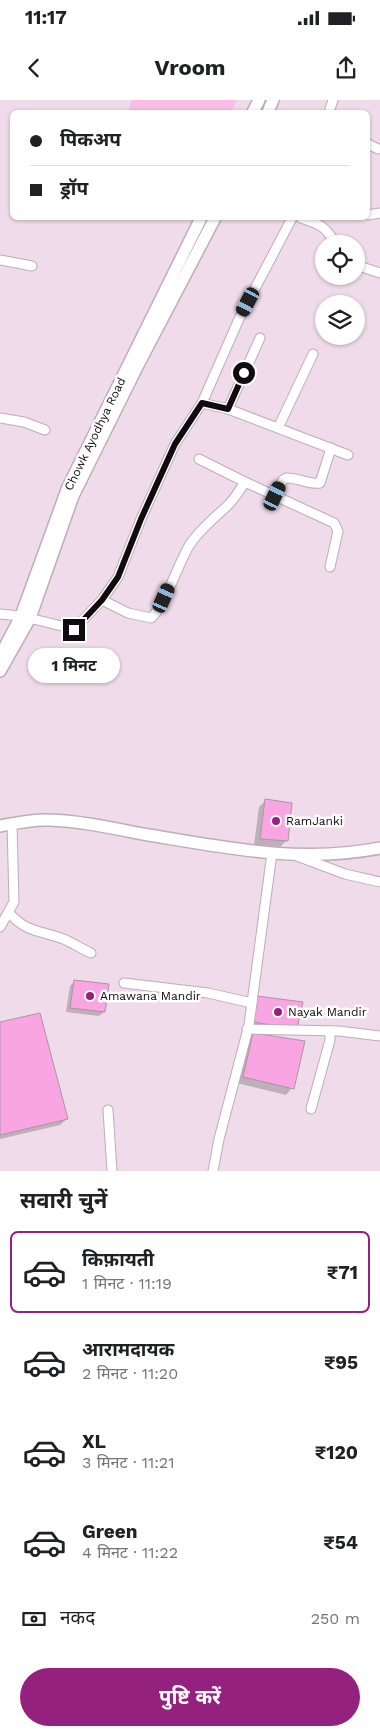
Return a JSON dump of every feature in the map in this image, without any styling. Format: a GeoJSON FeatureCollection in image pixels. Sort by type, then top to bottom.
{"type":"FeatureCollection","features":[{"type":"Feature","properties":{"kind":"main road","name":"Chowk Ayodhya Road"},"geometry":{"type":"LineString","coordinates":[[0,656],[25,617],[68,487],[200,220]]}},
{"type":"Feature","properties":{"kind":"main road"},"geometry":{"type":"LineString","coordinates":[[0,671],[25,617],[73,496],[137,367],[214,220]]}},
{"type":"Feature","properties":{"kind":"main road"},"geometry":{"type":"LineString","coordinates":[[0,826],[48,820],[255,852],[294,855],[361,852],[380,848]]}},
{"type":"Feature","properties":{"kind":"street"},"geometry":{"type":"LineString","coordinates":[[370,145],[378,149]]}},
{"type":"Feature","properties":{"kind":"street"},"geometry":{"type":"LineString","coordinates":[[0,614],[25,617],[74,630],[102,600],[118,577],[141,519],[175,444],[202,403],[239,319],[291,220]]}},
{"type":"Feature","properties":{"kind":"street"},"geometry":{"type":"LineString","coordinates":[[314,220],[326,228],[330,235]]}},
{"type":"Feature","properties":{"kind":"street"},"geometry":{"type":"LineString","coordinates":[[0,260],[32,266]]}},
{"type":"Feature","properties":{"kind":"street"},"geometry":{"type":"LineString","coordinates":[[365,267],[380,273]]}},
{"type":"Feature","properties":{"kind":"street"},"geometry":{"type":"LineString","coordinates":[[228,409],[260,338]]}},
{"type":"Feature","properties":{"kind":"street"},"geometry":{"type":"LineString","coordinates":[[278,428],[313,354]]}},
{"type":"Feature","properties":{"kind":"street"},"geometry":{"type":"LineString","coordinates":[[202,403],[228,409],[348,455]]}},
{"type":"Feature","properties":{"kind":"street"},"geometry":{"type":"LineString","coordinates":[[0,418],[24,422],[45,430]]}},
{"type":"Feature","properties":{"kind":"street"},"geometry":{"type":"LineString","coordinates":[[275,496],[283,480],[286,478],[320,483],[331,448]]}},
{"type":"Feature","properties":{"kind":"street"},"geometry":{"type":"LineString","coordinates":[[199,460],[329,520],[337,527],[338,531],[330,567]]}},
{"type":"Feature","properties":{"kind":"street"},"geometry":{"type":"LineString","coordinates":[[102,600],[128,613],[146,618],[151,618],[156,614],[190,544],[218,513],[232,502],[244,482]]}},
{"type":"Feature","properties":{"kind":"street"},"geometry":{"type":"LineString","coordinates":[[0,927],[14,902],[12,824]]}},
{"type":"Feature","properties":{"kind":"street"},"geometry":{"type":"LineString","coordinates":[[213,1171],[219,1139],[248,1028],[272,853]]}},
{"type":"Feature","properties":{"kind":"street"},"geometry":{"type":"LineString","coordinates":[[294,855],[345,874],[380,882]]}},
{"type":"Feature","properties":{"kind":"street"},"geometry":{"type":"LineString","coordinates":[[9,913],[19,924],[65,940],[90,953]]}},
{"type":"Feature","properties":{"kind":"street"},"geometry":{"type":"LineString","coordinates":[[124,983],[208,993],[252,1003]]}},
{"type":"Feature","properties":{"kind":"street"},"geometry":{"type":"LineString","coordinates":[[248,1028],[330,1031],[380,1036]]}},
{"type":"Feature","properties":{"kind":"street"},"geometry":{"type":"LineString","coordinates":[[311,1109],[330,1040],[330,1031]]}},
{"type":"Feature","properties":{"kind":"street"},"geometry":{"type":"LineString","coordinates":[[108,1110],[112,1171]]}},
{"type":"Feature","properties":{"kind":"shaded area"},"geometry":{"type":"Polygon","coordinates":[[[132,100],[237,100],[232,110],[129,110],[132,100]]]}},
{"type":"Feature","properties":{"kind":"building","name":"RamJanki"},"geometry":{"type":"Polygon","coordinates":[[[265,799],[292,803],[288,841],[260,839],[265,799]]]}},
{"type":"Feature","properties":{"kind":"building","name":"Amawana Mandir"},"geometry":{"type":"Polygon","coordinates":[[[74,980],[109,984],[105,1012],[70,1008],[74,980]]]}},
{"type":"Feature","properties":{"kind":"building","name":"Nayak Mandir"},"geometry":{"type":"Polygon","coordinates":[[[257,996],[303,1002],[297,1029],[253,1022],[257,996]]]}},
{"type":"Feature","properties":{"kind":"building"},"geometry":{"type":"Polygon","coordinates":[[[40,1013],[68,1119],[0,1135],[0,1022],[40,1013]]]}},
{"type":"Feature","properties":{"kind":"building"},"geometry":{"type":"Polygon","coordinates":[[[253,1033],[305,1041],[294,1089],[243,1077],[253,1033]]]}},
{"type":"Feature","properties":{"kind":"place","name":"RamJanki"},"geometry":{"type":"Point","coordinates":[276,821]}},
{"type":"Feature","properties":{"kind":"place","name":"Amawana Mandir"},"geometry":{"type":"Point","coordinates":[90,996]}},
{"type":"Feature","properties":{"kind":"place","name":"Nayak Mandir"},"geometry":{"type":"Point","coordinates":[278,1012]}},
{"type":"Feature","properties":{"kind":"route"},"geometry":{"type":"LineString","coordinates":[[74,630],[102,600],[118,577],[141,519],[175,444],[202,403],[228,409],[244,373]]}}]}
